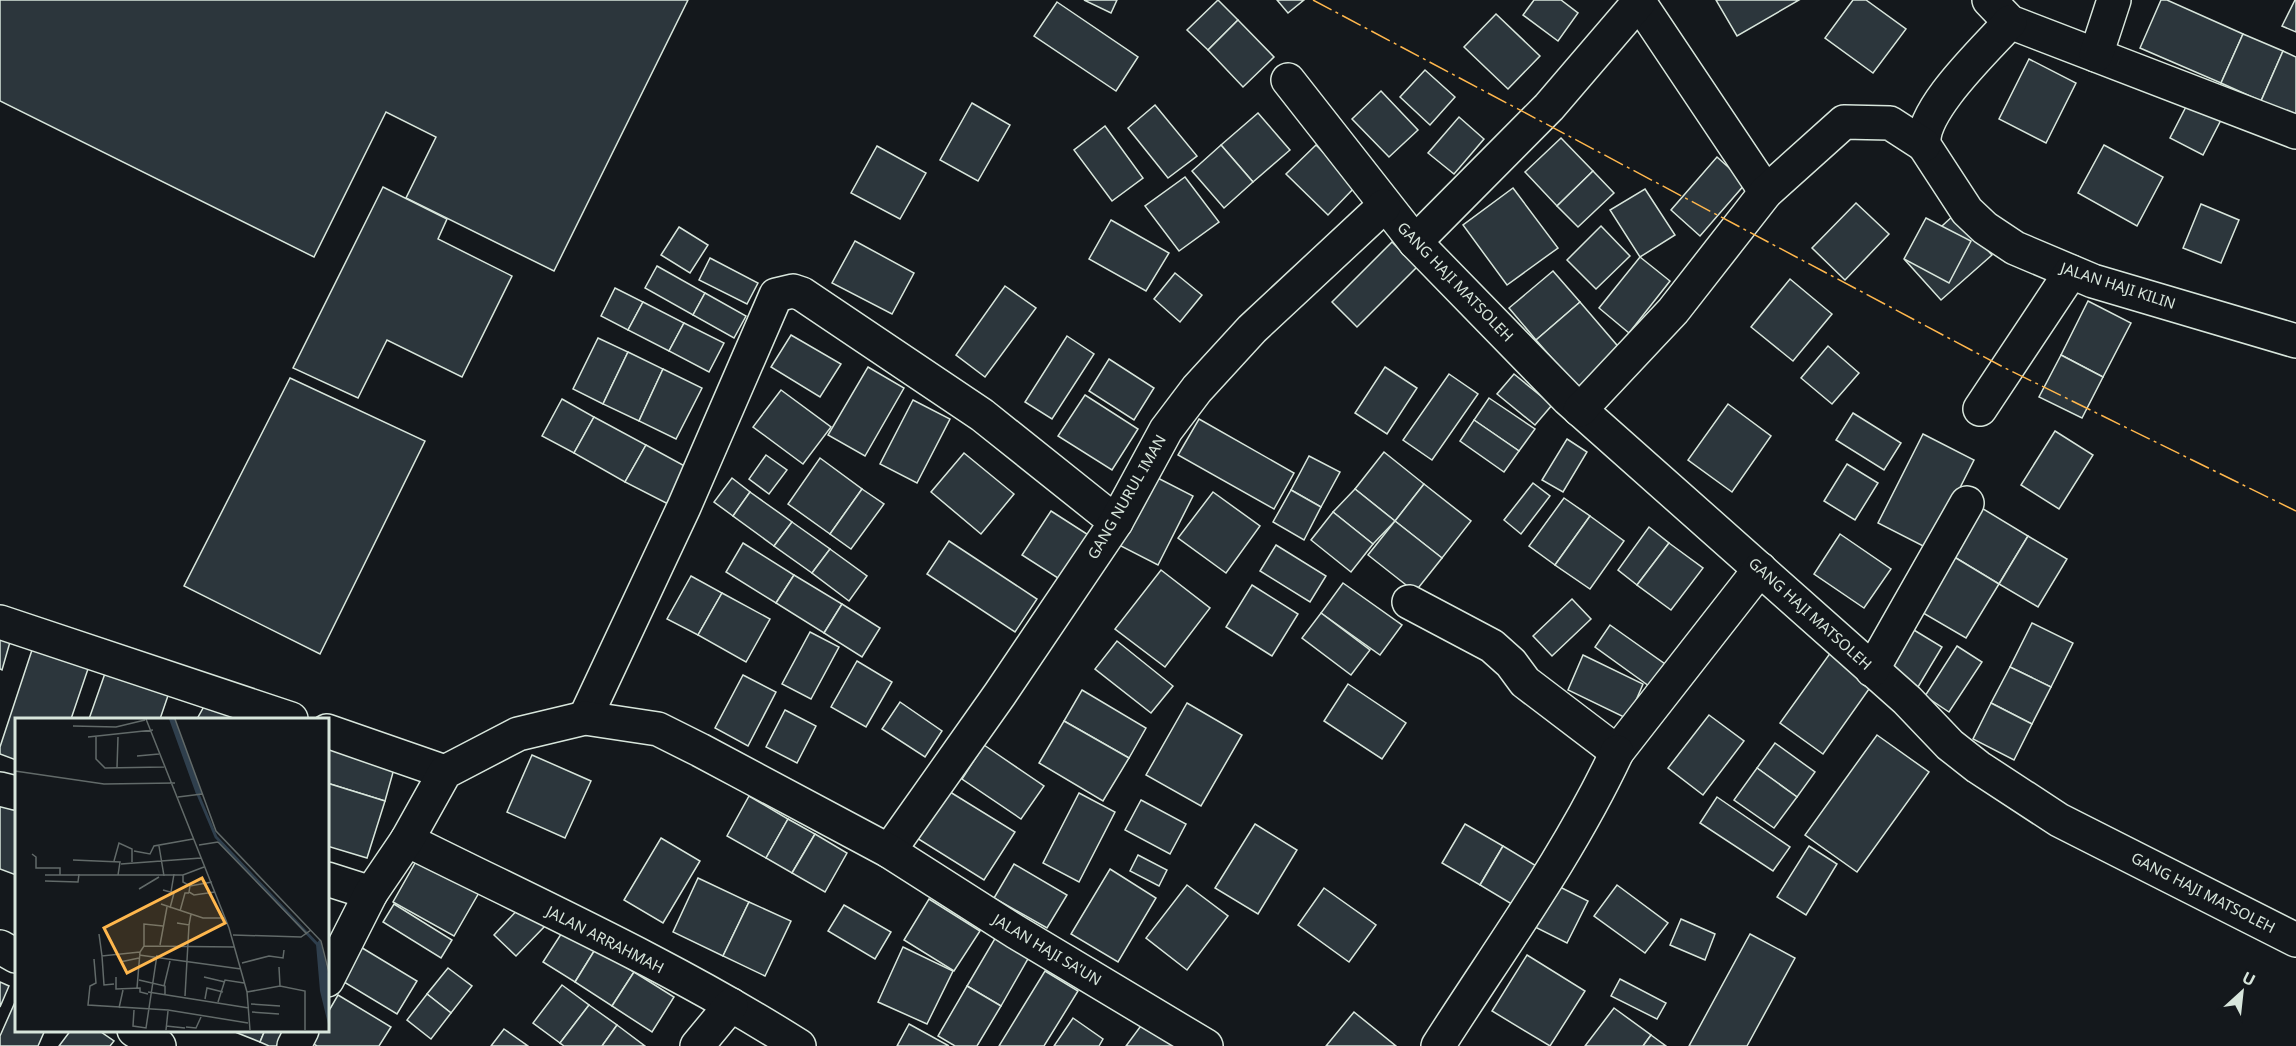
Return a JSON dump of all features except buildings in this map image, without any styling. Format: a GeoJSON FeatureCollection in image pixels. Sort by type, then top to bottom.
{"type":"FeatureCollection","features":[{"type":"Feature","properties":{"kind":"street"},"geometry":{"type":"LineString","coordinates":[[2096,55],[2114,0]]}},
{"type":"Feature","properties":{"kind":"street"},"geometry":{"type":"LineString","coordinates":[[1415,243],[1549,107],[1639,1],[1766,192]]}},
{"type":"Feature","properties":{"kind":"street"},"geometry":{"type":"LineString","coordinates":[[1924,145],[1923,137],[1940,103],[1999,11],[2096,55],[2296,132]]}},
{"type":"Feature","properties":{"kind":"street","name":"GANG HAJI MATSOLEH"},"geometry":{"type":"LineString","coordinates":[[1288,80],[1415,243],[1580,410],[1907,700],[1950,745],[1978,767],[2059,820],[2296,940]]}},
{"type":"Feature","properties":{"kind":"street"},"geometry":{"type":"LineString","coordinates":[[1580,410],[1673,310],[1766,192],[1844,122],[1890,123],[1924,145]]}},
{"type":"Feature","properties":{"kind":"street","name":"JALAN HAJI KILIN"},"geometry":{"type":"LineString","coordinates":[[1924,145],[1967,211],[1985,228],[2015,248],[2071,272],[2296,341]]}},
{"type":"Feature","properties":{"kind":"street","name":"GANG NURUL IMAN"},"geometry":{"type":"LineString","coordinates":[[889,851],[1116,522],[1166,430],[1197,389],[1268,313],[1384,206]]}},
{"type":"Feature","properties":{"kind":"street"},"geometry":{"type":"LineString","coordinates":[[1980,409],[2071,272]]}},
{"type":"Feature","properties":{"kind":"street"},"geometry":{"type":"LineString","coordinates":[[328,978],[371,893],[407,840],[445,772],[518,734],[585,718],[684,507],[776,295],[783,292],[802,294],[907,363],[982,415],[1116,522]]}},
{"type":"Feature","properties":{"kind":"street"},"geometry":{"type":"LineString","coordinates":[[1872,670],[1968,503]]}},
{"type":"Feature","properties":{"kind":"street"},"geometry":{"type":"LineString","coordinates":[[1438,1046],[1599,791],[1617,752],[1760,569]]}},
{"type":"Feature","properties":{"kind":"street"},"geometry":{"type":"LineString","coordinates":[[1409,602],[1492,646],[1512,663],[1525,682],[1617,752]]}},
{"type":"Feature","properties":{"kind":"street"},"geometry":{"type":"LineString","coordinates":[[0,622],[288,718]]}},
{"type":"Feature","properties":{"kind":"street","name":"JALAN HAJI SA'UN"},"geometry":{"type":"LineString","coordinates":[[585,718],[658,729],[889,851],[1016,932],[1206,1046]]}},
{"type":"Feature","properties":{"kind":"street"},"geometry":{"type":"LineString","coordinates":[[328,731],[445,772]]}},
{"type":"Feature","properties":{"kind":"street"},"geometry":{"type":"LineString","coordinates":[[0,789],[15,793]]}},
{"type":"Feature","properties":{"kind":"street","name":"JALAN ARRAHMAH"},"geometry":{"type":"LineString","coordinates":[[407,840],[731,1005],[800,1046]]}},
{"type":"Feature","properties":{"kind":"street"},"geometry":{"type":"LineString","coordinates":[[328,879],[371,893]]}},
{"type":"Feature","properties":{"kind":"street"},"geometry":{"type":"LineString","coordinates":[[0,947],[15,955]]}},
{"type":"Feature","properties":{"kind":"street"},"geometry":{"type":"LineString","coordinates":[[697,1046],[731,1005]]}},
{"type":"Feature","properties":{"kind":"street"},"geometry":{"type":"LineString","coordinates":[[137,1031],[159,1046]]}},
{"type":"Feature","properties":{"kind":"power"},"geometry":{"type":"LineString","coordinates":[[1313,0],[2005,368],[2296,511]]}}]}
